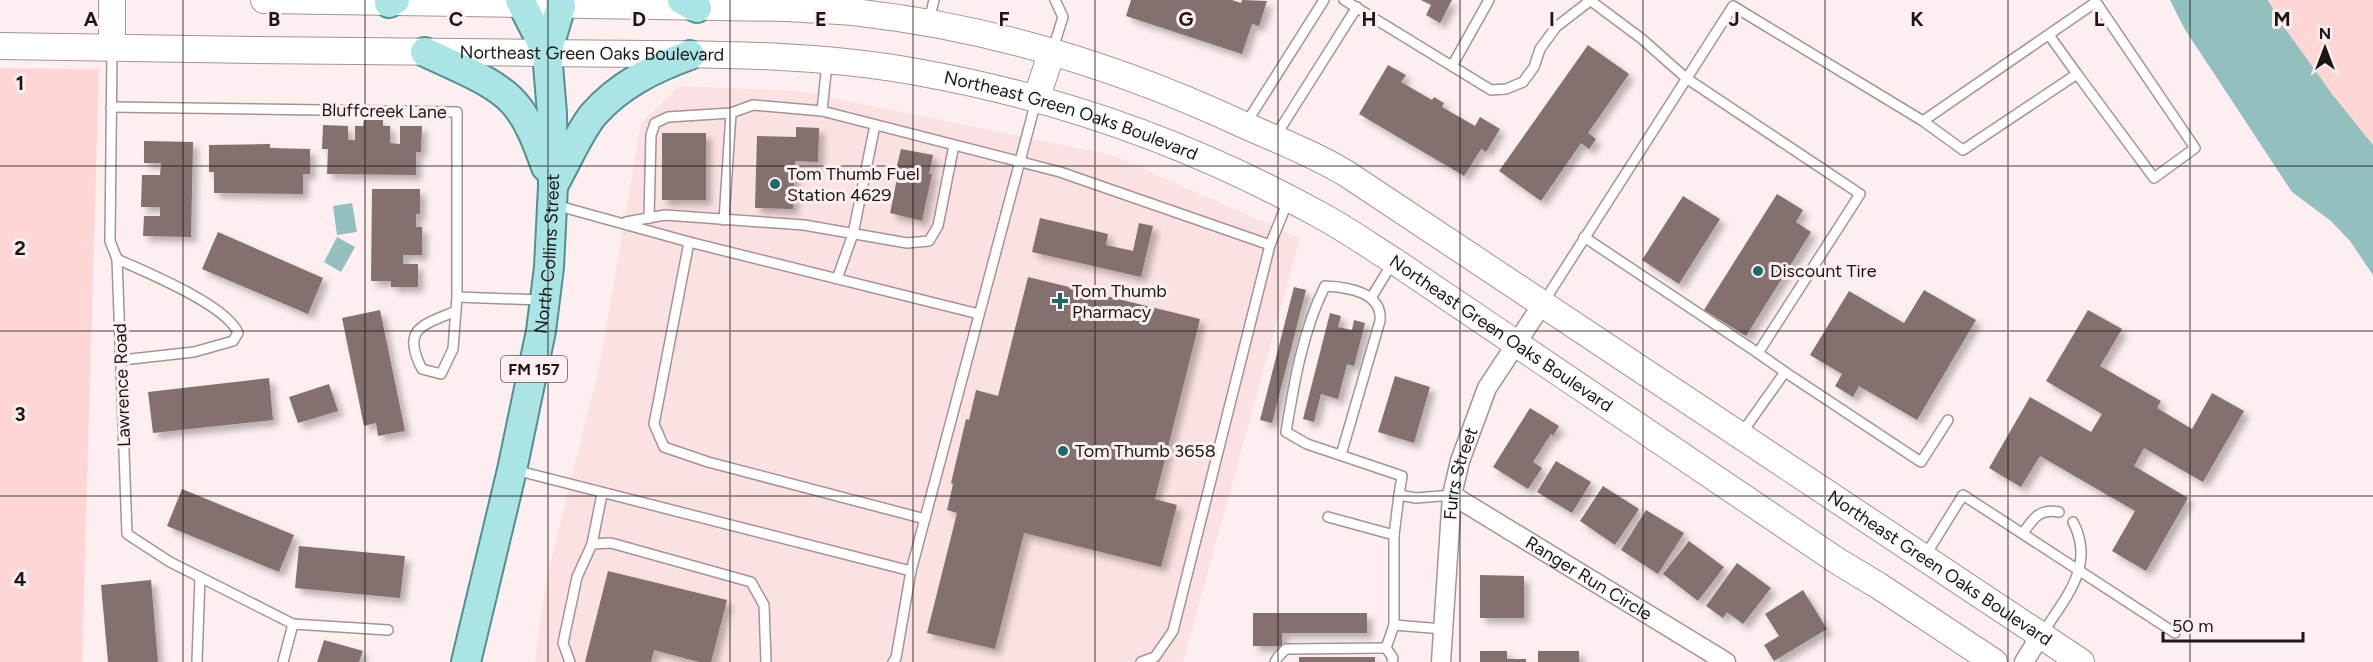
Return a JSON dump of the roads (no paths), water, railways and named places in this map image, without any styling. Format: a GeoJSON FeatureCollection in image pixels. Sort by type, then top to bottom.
{"type":"FeatureCollection","features":[{"type":"Feature","properties":{"kind":"main road"},"geometry":{"type":"LineString","coordinates":[[112,0],[112,48]]}},
{"type":"Feature","properties":{"kind":"main road","name":"Northeast Green Oaks Boulevard"},"geometry":{"type":"LineString","coordinates":[[264,0],[789,4],[860,12],[931,11],[1181,97],[1274,138],[1347,174],[2081,662]]}},
{"type":"Feature","properties":{"kind":"main road","name":"North Collins Street"},"geometry":{"type":"LineString","coordinates":[[520,2],[548,53]]}},
{"type":"Feature","properties":{"kind":"main road","name":"North Collins Street"},"geometry":{"type":"LineString","coordinates":[[465,662],[512,470],[535,365],[545,300],[553,195],[552,113],[548,53],[561,3]]}},
{"type":"Feature","properties":{"kind":"main road","name":"Northeast Green Oaks Boulevard"},"geometry":{"type":"LineString","coordinates":[[0,46],[742,55],[828,60],[917,72],[1036,99],[1179,148],[1218,164],[1322,216],[1394,261],[1839,562],[1994,662]]}},
{"type":"Feature","properties":{"kind":"main road"},"geometry":{"type":"LineString","coordinates":[[425,52],[490,85],[514,103],[533,133],[553,195]]}},
{"type":"Feature","properties":{"kind":"main road"},"geometry":{"type":"LineString","coordinates":[[1036,99],[1052,52]]}},
{"type":"Feature","properties":{"kind":"main road"},"geometry":{"type":"LineString","coordinates":[[553,195],[592,116],[617,93],[638,78],[653,69],[690,55]]}},
{"type":"Feature","properties":{"kind":"street","name":"Furrs Street"},"geometry":{"type":"LineString","coordinates":[[1441,662],[1452,495],[1460,461],[1487,388],[1543,303]]}},
{"type":"Feature","properties":{"kind":"street","name":"Ranger Run Circle"},"geometry":{"type":"LineString","coordinates":[[1452,495],[1726,662]]}},
{"type":"Feature","properties":{"kind":"street"},"geometry":{"type":"LineString","coordinates":[[2024,662],[2040,636]]}},
{"type":"Feature","properties":{"kind":"lane"},"geometry":{"type":"LineString","coordinates":[[1052,52],[1063,17],[1055,0]]}},
{"type":"Feature","properties":{"kind":"lane"},"geometry":{"type":"LineString","coordinates":[[1245,125],[1324,0]]}},
{"type":"Feature","properties":{"kind":"lane"},"geometry":{"type":"LineString","coordinates":[[1344,0],[1491,90],[1506,89],[1523,82],[1534,67],[1540,49],[1556,27],[1591,0],[1642,39],[1686,78],[1860,194],[1758,353]]}},
{"type":"Feature","properties":{"kind":"lane"},"geometry":{"type":"LineString","coordinates":[[1452,66],[1489,0]]}},
{"type":"Feature","properties":{"kind":"lane"},"geometry":{"type":"LineString","coordinates":[[1923,121],[2096,2],[2195,148],[2154,178],[2049,35]]}},
{"type":"Feature","properties":{"kind":"lane"},"geometry":{"type":"LineString","coordinates":[[1543,303],[1733,6],[1923,121],[1963,150],[2077,74]]}},
{"type":"Feature","properties":{"kind":"lane"},"geometry":{"type":"LineString","coordinates":[[1274,138],[1357,8]]}},
{"type":"Feature","properties":{"kind":"lane","name":"Lawrence Road"},"geometry":{"type":"LineString","coordinates":[[112,48],[110,240],[117,259],[127,534],[170,562],[293,624]]}},
{"type":"Feature","properties":{"kind":"lane"},"geometry":{"type":"LineString","coordinates":[[822,111],[828,60]]}},
{"type":"Feature","properties":{"kind":"lane"},"geometry":{"type":"LineString","coordinates":[[892,662],[896,658],[911,572],[1036,99]]}},
{"type":"Feature","properties":{"kind":"lane"},"geometry":{"type":"LineString","coordinates":[[649,218],[651,135],[655,123],[669,117],[731,113],[753,105],[822,111],[1019,161],[1103,187],[1270,246]]}},
{"type":"Feature","properties":{"kind":"lane","name":"Bluffcreek Lane"},"geometry":{"type":"LineString","coordinates":[[111,107],[457,112],[457,297],[456,311],[453,349],[441,374],[422,369],[415,356],[412,339],[419,327],[456,311]]}},
{"type":"Feature","properties":{"kind":"lane"},"geometry":{"type":"LineString","coordinates":[[724,220],[731,113]]}},
{"type":"Feature","properties":{"kind":"lane"},"geometry":{"type":"LineString","coordinates":[[837,279],[853,234],[875,125]]}},
{"type":"Feature","properties":{"kind":"lane"},"geometry":{"type":"LineString","coordinates":[[621,222],[665,215],[804,225],[907,243],[929,240],[938,226],[954,145]]}},
{"type":"Feature","properties":{"kind":"lane"},"geometry":{"type":"LineString","coordinates":[[553,195],[621,222],[689,242],[979,314]]}},
{"type":"Feature","properties":{"kind":"lane"},"geometry":{"type":"LineString","coordinates":[[1142,662],[1155,657],[1173,631],[1270,246],[1289,199]]}},
{"type":"Feature","properties":{"kind":"lane"},"geometry":{"type":"LineString","coordinates":[[1584,237],[1921,462],[1948,420]]}},
{"type":"Feature","properties":{"kind":"lane"},"geometry":{"type":"LineString","coordinates":[[689,242],[654,424],[664,447],[708,462],[925,519]]}},
{"type":"Feature","properties":{"kind":"lane"},"geometry":{"type":"LineString","coordinates":[[117,259],[189,292],[235,324],[238,333],[233,341],[194,352],[122,360]]}},
{"type":"Feature","properties":{"kind":"lane"},"geometry":{"type":"LineString","coordinates":[[1371,298],[1394,261]]}},
{"type":"Feature","properties":{"kind":"lane"},"geometry":{"type":"LineString","coordinates":[[1341,455],[1381,312],[1371,298],[1346,287],[1324,286],[1316,304],[1293,389],[1286,432],[1307,444],[1402,476],[1394,535],[1394,625],[1386,648]]}},
{"type":"Feature","properties":{"kind":"lane"},"geometry":{"type":"LineString","coordinates":[[457,297],[545,300]]}},
{"type":"Feature","properties":{"kind":"lane"},"geometry":{"type":"LineString","coordinates":[[1739,436],[1785,372]]}},
{"type":"Feature","properties":{"kind":"lane"},"geometry":{"type":"LineString","coordinates":[[512,470],[911,572]]}},
{"type":"Feature","properties":{"kind":"lane"},"geometry":{"type":"LineString","coordinates":[[570,662],[564,643],[577,577],[592,544],[602,494]]}},
{"type":"Feature","properties":{"kind":"lane"},"geometry":{"type":"LineString","coordinates":[[1399,495],[1416,498],[1452,495]]}},
{"type":"Feature","properties":{"kind":"lane"},"geometry":{"type":"LineString","coordinates":[[1923,559],[1963,495],[2175,633]]}},
{"type":"Feature","properties":{"kind":"lane"},"geometry":{"type":"LineString","coordinates":[[2023,533],[2040,512],[2049,510],[2058,512]]}},
{"type":"Feature","properties":{"kind":"lane"},"geometry":{"type":"LineString","coordinates":[[1328,517],[1394,535]]}},
{"type":"Feature","properties":{"kind":"lane"},"geometry":{"type":"LineString","coordinates":[[2040,636],[2081,571],[2081,545],[2073,522]]}},
{"type":"Feature","properties":{"kind":"lane"},"geometry":{"type":"LineString","coordinates":[[592,544],[611,543],[751,582],[764,605],[766,662]]}},
{"type":"Feature","properties":{"kind":"lane"},"geometry":{"type":"LineString","coordinates":[[197,662],[200,577]]}},
{"type":"Feature","properties":{"kind":"lane"},"geometry":{"type":"LineString","coordinates":[[283,662],[293,624],[388,630]]}},
{"type":"Feature","properties":{"kind":"lane"},"geometry":{"type":"LineString","coordinates":[[1394,625],[1443,629]]}},
{"type":"Feature","properties":{"kind":"lane"},"geometry":{"type":"LineString","coordinates":[[1275,662],[1286,650],[1386,648]]}},
{"type":"Feature","properties":{"kind":"lane"},"geometry":{"type":"LineString","coordinates":[[1386,648],[1393,658],[1392,662]]}},
{"type":"Feature","properties":{"kind":"water"},"geometry":{"type":"Polygon","coordinates":[[[2170,0],[2268,0],[2284,27],[2332,94],[2373,145],[2373,275],[2350,241],[2331,221],[2292,192],[2184,28],[2170,0]]]}},
{"type":"Feature","properties":{"kind":"water"},"geometry":{"type":"Polygon","coordinates":[[[352,203],[357,232],[337,235],[333,206],[352,203]]]}},
{"type":"Feature","properties":{"kind":"water"},"geometry":{"type":"Polygon","coordinates":[[[337,237],[355,247],[341,272],[324,262],[337,237]]]}},
{"type":"Feature","properties":{"kind":"place","name":"Tom Thumb Fuel Station 4629"},"geometry":{"type":"Point","coordinates":[775,184]}},
{"type":"Feature","properties":{"kind":"place","name":"Discount Tire"},"geometry":{"type":"Point","coordinates":[1758,271]}},
{"type":"Feature","properties":{"kind":"place","name":"Tom Thumb Pharmacy"},"geometry":{"type":"Point","coordinates":[1060,301]}},
{"type":"Feature","properties":{"kind":"place","name":"Tom Thumb 3658"},"geometry":{"type":"Point","coordinates":[1063,451]}}]}
